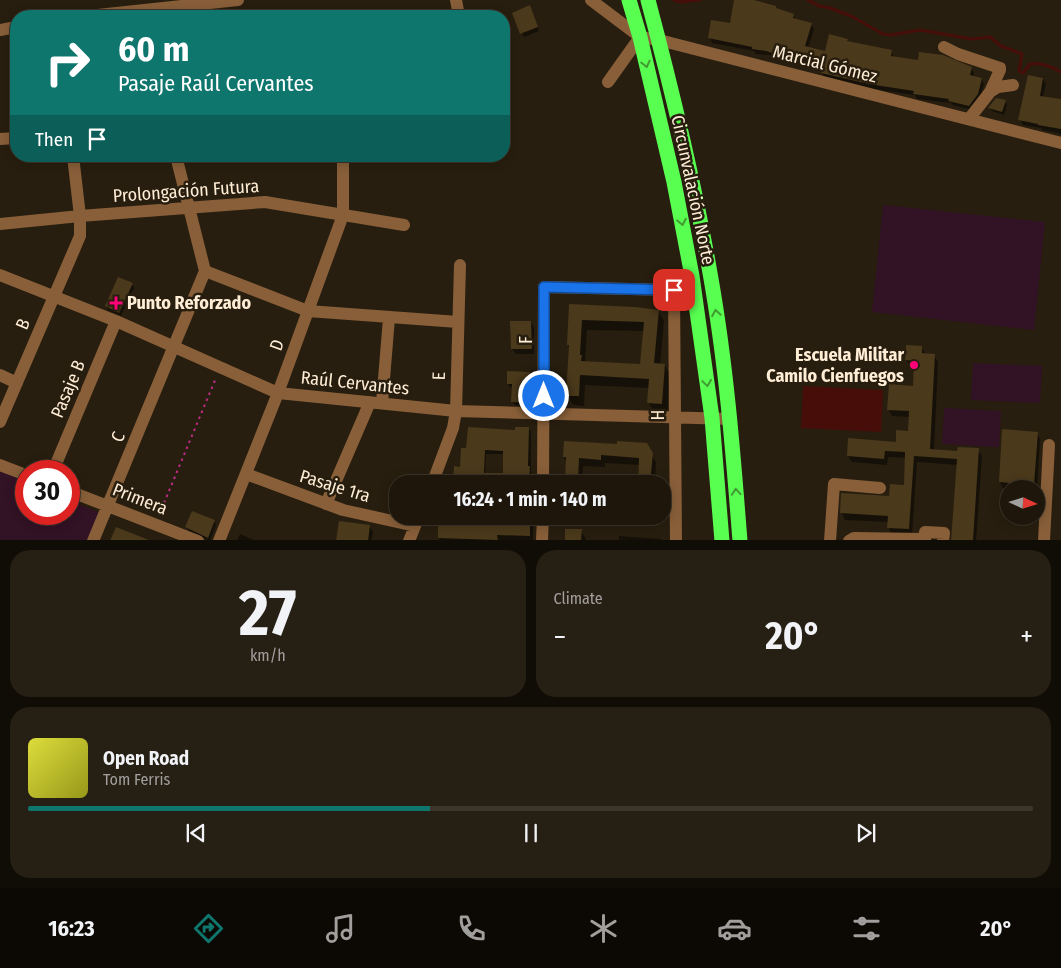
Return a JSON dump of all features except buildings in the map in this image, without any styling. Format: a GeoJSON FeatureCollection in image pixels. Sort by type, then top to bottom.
{"type":"FeatureCollection","features":[{"type":"Feature","properties":{"kind":"highway","name":"Circunvalación Norte"},"geometry":{"type":"LineString","coordinates":[[629,0],[640,37],[674,182],[692,276],[712,418],[722,540]]}},
{"type":"Feature","properties":{"kind":"highway","name":"Circunvalación Norte"},"geometry":{"type":"LineString","coordinates":[[648,0],[692,181],[711,274],[731,419],[740,540]]}},
{"type":"Feature","properties":{"kind":"street"},"geometry":{"type":"LineString","coordinates":[[152,10],[238,0]]}},
{"type":"Feature","properties":{"kind":"street","name":"Marcial Gómez"},"geometry":{"type":"LineString","coordinates":[[590,0],[640,37],[659,40],[1061,143]]}},
{"type":"Feature","properties":{"kind":"street"},"geometry":{"type":"LineString","coordinates":[[608,82],[640,37]]}},
{"type":"Feature","properties":{"kind":"street"},"geometry":{"type":"LineString","coordinates":[[944,47],[958,54],[1000,68],[1000,72],[990,92],[969,119]]}},
{"type":"Feature","properties":{"kind":"street"},"geometry":{"type":"LineString","coordinates":[[990,92],[998,87],[1013,85]]}},
{"type":"Feature","properties":{"kind":"street","name":"B"},"geometry":{"type":"LineString","coordinates":[[0,422],[80,236],[80,216],[74,162]]}},
{"type":"Feature","properties":{"kind":"street"},"geometry":{"type":"LineString","coordinates":[[178,162],[205,272],[308,311],[458,322]]}},
{"type":"Feature","properties":{"kind":"street","name":"D"},"geometry":{"type":"LineString","coordinates":[[219,540],[278,393],[343,215],[343,162]]}},
{"type":"Feature","properties":{"kind":"street","name":"Prolongación Futura"},"geometry":{"type":"LineString","coordinates":[[0,224],[189,206],[265,202],[404,225]]}},
{"type":"Feature","properties":{"kind":"street","name":"E"},"geometry":{"type":"LineString","coordinates":[[435,475],[453,428],[456,411],[460,266]]}},
{"type":"Feature","properties":{"kind":"street","name":"C"},"geometry":{"type":"LineString","coordinates":[[94,540],[205,272]]}},
{"type":"Feature","properties":{"kind":"street","name":"Raúl Cervantes"},"geometry":{"type":"LineString","coordinates":[[0,275],[116,321],[278,393],[456,411],[731,419]]}},
{"type":"Feature","properties":{"kind":"street","name":"H"},"geometry":{"type":"LineString","coordinates":[[544,287],[674,290],[676,540]]}},
{"type":"Feature","properties":{"kind":"street","name":"F"},"geometry":{"type":"LineString","coordinates":[[543,475],[544,287]]}},
{"type":"Feature","properties":{"kind":"street"},"geometry":{"type":"LineString","coordinates":[[326,504],[376,403],[389,318]]}},
{"type":"Feature","properties":{"kind":"street","name":"Pasaje B"},"geometry":{"type":"LineString","coordinates":[[58,460],[116,321]]}},
{"type":"Feature","properties":{"kind":"street"},"geometry":{"type":"LineString","coordinates":[[0,376],[17,383]]}},
{"type":"Feature","properties":{"kind":"street"},"geometry":{"type":"LineString","coordinates":[[1044,540],[1049,445]]}},
{"type":"Feature","properties":{"kind":"street"},"geometry":{"type":"LineString","coordinates":[[0,465],[15,471]]}},
{"type":"Feature","properties":{"kind":"street","name":"Pasaje 1ra"},"geometry":{"type":"LineString","coordinates":[[246,474],[343,510],[389,517]]}},
{"type":"Feature","properties":{"kind":"street"},"geometry":{"type":"LineString","coordinates":[[830,540],[834,484],[880,488]]}},
{"type":"Feature","properties":{"kind":"street","name":"Primera"},"geometry":{"type":"LineString","coordinates":[[80,495],[198,540]]}},
{"type":"Feature","properties":{"kind":"street"},"geometry":{"type":"LineString","coordinates":[[409,540],[415,525]]}},
{"type":"Feature","properties":{"kind":"street"},"geometry":{"type":"LineString","coordinates":[[542,540],[543,525]]}},
{"type":"Feature","properties":{"kind":"street"},"geometry":{"type":"LineString","coordinates":[[849,540],[854,538],[925,540],[925,532],[944,533],[943,540]]}},
{"type":"Feature","properties":{"kind":"path"},"geometry":{"type":"LineString","coordinates":[[155,524],[221,367]]}},
{"type":"Feature","properties":{"kind":"path"},"geometry":{"type":"LineString","coordinates":[[671,521],[676,521]]}},
{"type":"Feature","properties":{"kind":"shaded area"},"geometry":{"type":"Polygon","coordinates":[[[883,205],[1045,222],[1034,330],[872,312],[883,205]]]}},
{"type":"Feature","properties":{"kind":"shaded area"},"geometry":{"type":"Polygon","coordinates":[[[973,363],[1042,366],[1040,403],[971,400],[973,363]]]}},
{"type":"Feature","properties":{"kind":"shaded area"},"geometry":{"type":"Polygon","coordinates":[[[803,386],[883,390],[881,432],[801,428],[803,386]]]}},
{"type":"Feature","properties":{"kind":"shaded area"},"geometry":{"type":"Polygon","coordinates":[[[944,408],[1001,411],[999,447],[942,444],[944,408]]]}},
{"type":"Feature","properties":{"kind":"shaded area"},"geometry":{"type":"Polygon","coordinates":[[[0,471],[15,477],[15,525],[80,525],[80,505],[100,513],[89,540],[0,540],[0,471]]]}},
{"type":"Feature","properties":{"kind":"waterway"},"geometry":{"type":"LineString","coordinates":[[674,0],[680,2],[700,0]]}},
{"type":"Feature","properties":{"kind":"waterway"},"geometry":{"type":"LineString","coordinates":[[808,0],[819,6],[851,16],[883,34],[890,35],[920,30],[972,39],[990,37],[1001,46],[1022,54],[1019,71],[1023,73],[1030,64],[1046,65],[1061,72]]}},
{"type":"Feature","properties":{"kind":"place","name":"Punto Reforzado"},"geometry":{"type":"Point","coordinates":[116,303]}},
{"type":"Feature","properties":{"kind":"place","name":"Escuela Militar Camilo Cienfuegos"},"geometry":{"type":"Point","coordinates":[914,365]}},
{"type":"Feature","properties":{"kind":"route"},"geometry":{"type":"LineString","coordinates":[[544,396],[544,287],[674,290]]}}]}
